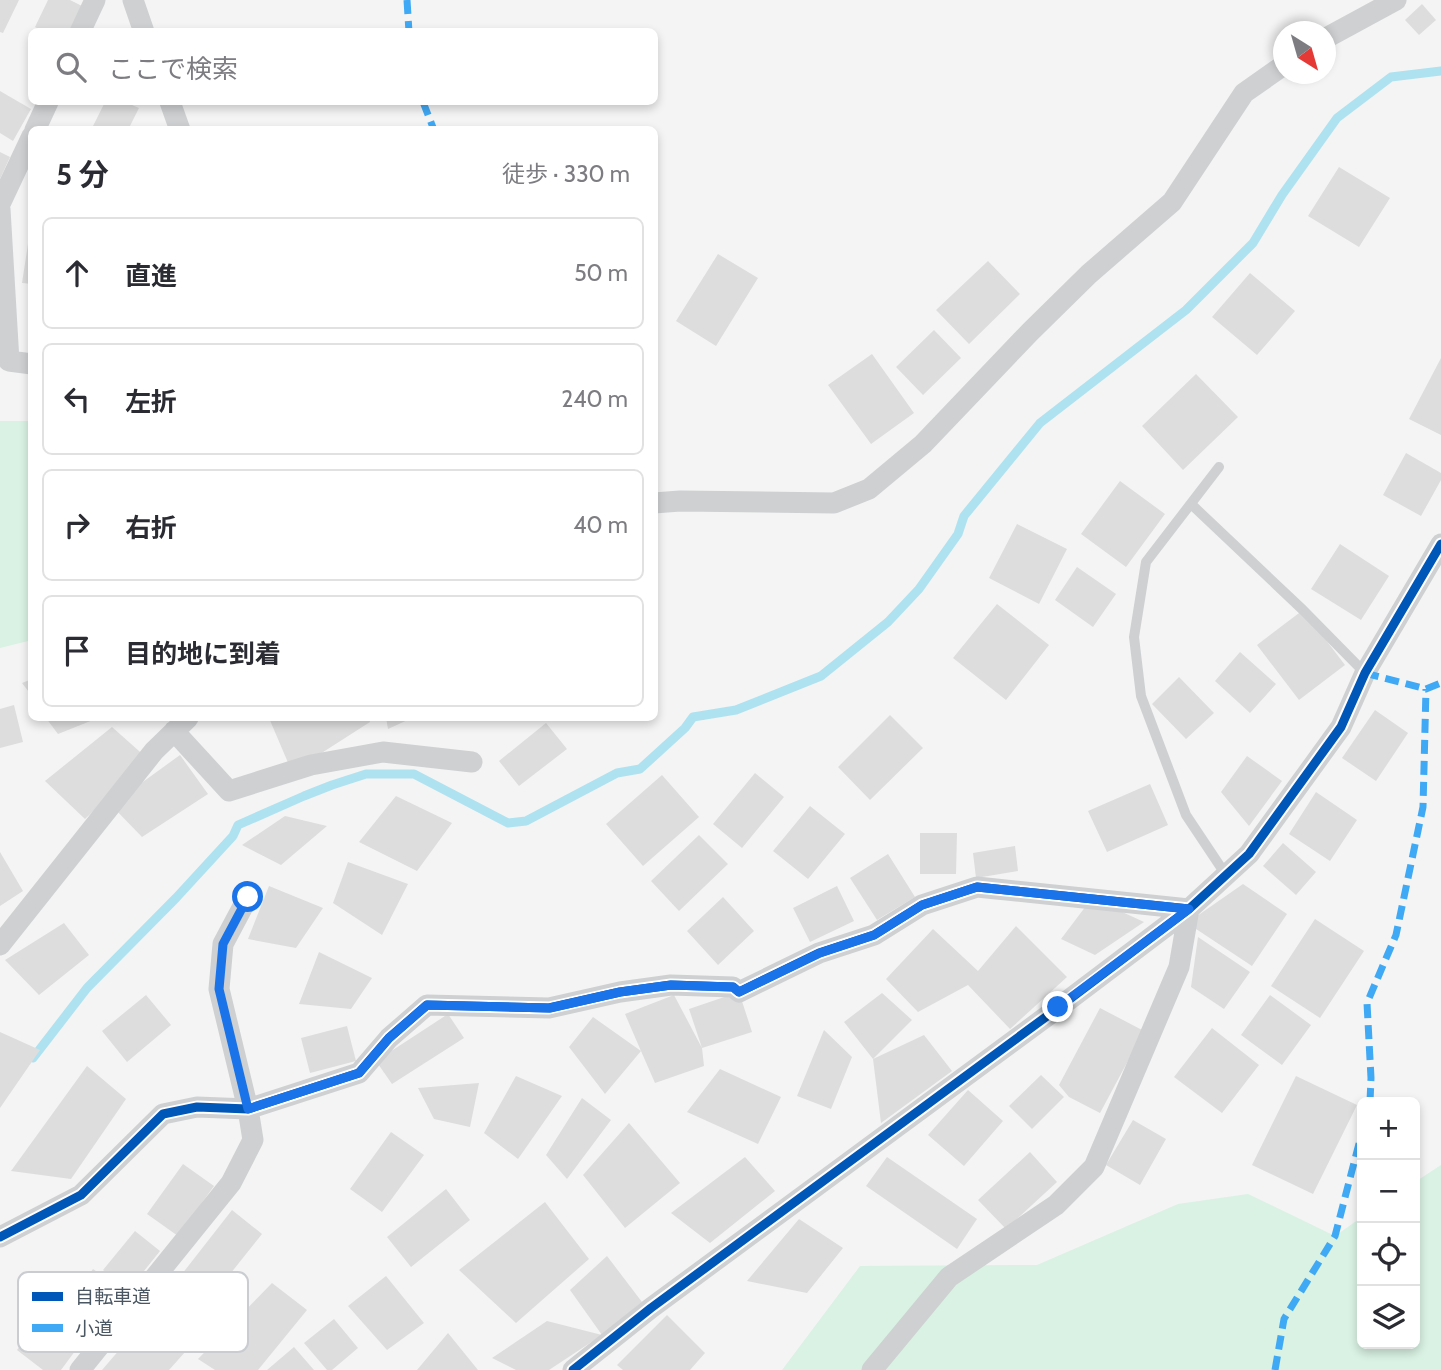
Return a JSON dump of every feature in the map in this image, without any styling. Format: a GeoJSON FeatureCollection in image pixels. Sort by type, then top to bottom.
{"type":"FeatureCollection","features":[{"type":"Feature","properties":{"kind":"street"},"geometry":{"type":"LineString","coordinates":[[82,28],[95,0]]}},
{"type":"Feature","properties":{"kind":"street"},"geometry":{"type":"LineString","coordinates":[[132,0],[142,28]]}},
{"type":"Feature","properties":{"kind":"street"},"geometry":{"type":"LineString","coordinates":[[1336,32],[1396,0]]}},
{"type":"Feature","properties":{"kind":"street"},"geometry":{"type":"LineString","coordinates":[[658,503],[834,503],[869,489],[923,444],[1030,331],[1089,274],[1172,202],[1244,93],[1273,72]]}},
{"type":"Feature","properties":{"kind":"street"},"geometry":{"type":"LineString","coordinates":[[37,126],[47,105]]}},
{"type":"Feature","properties":{"kind":"street"},"geometry":{"type":"LineString","coordinates":[[171,105],[179,126]]}},
{"type":"Feature","properties":{"kind":"street"},"geometry":{"type":"LineString","coordinates":[[28,145],[1,202],[9,361],[28,363]]}},
{"type":"Feature","properties":{"kind":"street"},"geometry":{"type":"LineString","coordinates":[[573,1370],[651,1308],[1189,909],[1249,854],[1341,727],[1365,673],[1441,544]]}},
{"type":"Feature","properties":{"kind":"street"},"geometry":{"type":"LineString","coordinates":[[0,945],[154,751],[181,724],[229,791],[311,765],[383,752],[472,762]]}},
{"type":"Feature","properties":{"kind":"street"},"geometry":{"type":"LineString","coordinates":[[0,1237],[81,1195],[163,1114],[197,1107],[248,1109],[359,1073],[389,1038],[427,1005],[550,1008],[620,992],[671,985],[733,987],[739,992],[820,953],[874,935],[922,905],[977,887],[1189,909]]}},
{"type":"Feature","properties":{"kind":"street"},"geometry":{"type":"LineString","coordinates":[[159,1272],[231,1183],[253,1140],[219,989],[223,944],[248,897]]}},
{"type":"Feature","properties":{"kind":"street"},"geometry":{"type":"LineString","coordinates":[[872,1370],[949,1277],[1056,1205],[1094,1167],[1179,967],[1189,909]]}},
{"type":"Feature","properties":{"kind":"street"},"geometry":{"type":"LineString","coordinates":[[80,1370],[95,1352]]}},
{"type":"Feature","properties":{"kind":"lane"},"geometry":{"type":"LineString","coordinates":[[1219,467],[1146,562],[1134,637],[1141,696],[1186,815],[1226,875]]}},
{"type":"Feature","properties":{"kind":"lane"},"geometry":{"type":"LineString","coordinates":[[1191,504],[1365,673]]}},
{"type":"Feature","properties":{"kind":"green space"},"geometry":{"type":"Polygon","coordinates":[[[0,421],[28,421],[28,641],[0,648],[0,421]]]}},
{"type":"Feature","properties":{"kind":"green space"},"geometry":{"type":"Polygon","coordinates":[[[1441,1165],[1441,1370],[782,1370],[860,1266],[1037,1265],[1178,1204],[1248,1194],[1335,1236],[1357,1221],[1357,1349],[1420,1349],[1420,1179],[1441,1165]]]}},
{"type":"Feature","properties":{"kind":"building"},"geometry":{"type":"Polygon","coordinates":[[[0,0],[19,0],[3,33],[0,32],[0,0]]]}},
{"type":"Feature","properties":{"kind":"building"},"geometry":{"type":"Polygon","coordinates":[[[48,0],[70,0],[82,6],[71,28],[35,27],[48,0]]]}},
{"type":"Feature","properties":{"kind":"building"},"geometry":{"type":"Polygon","coordinates":[[[1422,4],[1436,20],[1419,35],[1405,20],[1422,4]]]}},
{"type":"Feature","properties":{"kind":"building"},"geometry":{"type":"Polygon","coordinates":[[[0,91],[31,109],[13,141],[0,133],[0,91]]]}},
{"type":"Feature","properties":{"kind":"building"},"geometry":{"type":"Polygon","coordinates":[[[104,105],[132,105],[139,108],[130,126],[93,126],[104,105]]]}},
{"type":"Feature","properties":{"kind":"building"},"geometry":{"type":"Polygon","coordinates":[[[0,152],[10,157],[0,179],[0,152]]]}},
{"type":"Feature","properties":{"kind":"building"},"geometry":{"type":"Polygon","coordinates":[[[1339,167],[1390,198],[1359,247],[1308,216],[1339,167]]]}},
{"type":"Feature","properties":{"kind":"building"},"geometry":{"type":"Polygon","coordinates":[[[28,244],[28,284],[22,283],[28,244]]]}},
{"type":"Feature","properties":{"kind":"building"},"geometry":{"type":"Polygon","coordinates":[[[718,254],[758,278],[716,346],[676,321],[718,254]]]}},
{"type":"Feature","properties":{"kind":"building"},"geometry":{"type":"Polygon","coordinates":[[[988,261],[1020,294],[969,344],[936,310],[988,261]]]}},
{"type":"Feature","properties":{"kind":"building"},"geometry":{"type":"Polygon","coordinates":[[[1250,273],[1295,311],[1257,355],[1212,317],[1250,273]]]}},
{"type":"Feature","properties":{"kind":"building"},"geometry":{"type":"Polygon","coordinates":[[[934,330],[961,358],[923,395],[896,367],[934,330]]]}},
{"type":"Feature","properties":{"kind":"building"},"geometry":{"type":"Polygon","coordinates":[[[872,354],[914,413],[871,444],[828,385],[872,354]]]}},
{"type":"Feature","properties":{"kind":"building"},"geometry":{"type":"Polygon","coordinates":[[[1441,358],[1441,435],[1409,419],[1441,358]]]}},
{"type":"Feature","properties":{"kind":"building"},"geometry":{"type":"Polygon","coordinates":[[[1196,374],[1238,417],[1183,470],[1142,426],[1196,374]]]}},
{"type":"Feature","properties":{"kind":"building"},"geometry":{"type":"Polygon","coordinates":[[[1406,453],[1441,473],[1441,480],[1421,516],[1383,495],[1406,453]]]}},
{"type":"Feature","properties":{"kind":"building"},"geometry":{"type":"Polygon","coordinates":[[[1120,481],[1165,514],[1126,567],[1081,534],[1120,481]]]}},
{"type":"Feature","properties":{"kind":"building"},"geometry":{"type":"Polygon","coordinates":[[[1017,524],[1067,549],[1039,604],[989,578],[1017,524]]]}},
{"type":"Feature","properties":{"kind":"building"},"geometry":{"type":"Polygon","coordinates":[[[1340,544],[1389,576],[1361,620],[1311,589],[1340,544]]]}},
{"type":"Feature","properties":{"kind":"building"},"geometry":{"type":"Polygon","coordinates":[[[1077,567],[1116,594],[1093,627],[1055,600],[1077,567]]]}},
{"type":"Feature","properties":{"kind":"building"},"geometry":{"type":"Polygon","coordinates":[[[997,604],[1049,645],[1006,700],[953,658],[997,604]]]}},
{"type":"Feature","properties":{"kind":"building"},"geometry":{"type":"Polygon","coordinates":[[[1303,610],[1345,665],[1299,700],[1257,645],[1303,610]]]}},
{"type":"Feature","properties":{"kind":"building"},"geometry":{"type":"Polygon","coordinates":[[[1240,652],[1276,684],[1250,713],[1215,681],[1240,652]]]}},
{"type":"Feature","properties":{"kind":"building"},"geometry":{"type":"Polygon","coordinates":[[[1179,677],[1214,713],[1186,739],[1152,704],[1179,677]]]}},
{"type":"Feature","properties":{"kind":"building"},"geometry":{"type":"Polygon","coordinates":[[[14,705],[23,742],[0,748],[0,709],[14,705]]]}},
{"type":"Feature","properties":{"kind":"building"},"geometry":{"type":"Polygon","coordinates":[[[1375,710],[1408,733],[1376,781],[1342,758],[1375,710]]]}},
{"type":"Feature","properties":{"kind":"building"},"geometry":{"type":"Polygon","coordinates":[[[890,715],[923,748],[870,800],[838,767],[890,715]]]}},
{"type":"Feature","properties":{"kind":"building"},"geometry":{"type":"Polygon","coordinates":[[[48,721],[90,721],[58,734],[48,721]]]}},
{"type":"Feature","properties":{"kind":"building"},"geometry":{"type":"Polygon","coordinates":[[[270,721],[370,721],[370,722],[292,772],[270,721]]]}},
{"type":"Feature","properties":{"kind":"building"},"geometry":{"type":"Polygon","coordinates":[[[387,721],[405,721],[388,729],[387,721]]]}},
{"type":"Feature","properties":{"kind":"building"},"geometry":{"type":"Polygon","coordinates":[[[546,723],[567,749],[519,786],[499,761],[546,723]]]}},
{"type":"Feature","properties":{"kind":"building"},"geometry":{"type":"Polygon","coordinates":[[[112,727],[148,759],[85,819],[45,781],[112,727]]]}},
{"type":"Feature","properties":{"kind":"building"},"geometry":{"type":"Polygon","coordinates":[[[180,755],[208,794],[142,837],[111,805],[180,755]]]}},
{"type":"Feature","properties":{"kind":"building"},"geometry":{"type":"Polygon","coordinates":[[[1247,756],[1282,781],[1249,826],[1221,792],[1247,756]]]}},
{"type":"Feature","properties":{"kind":"building"},"geometry":{"type":"Polygon","coordinates":[[[755,773],[784,797],[742,848],[713,824],[755,773]]]}},
{"type":"Feature","properties":{"kind":"building"},"geometry":{"type":"Polygon","coordinates":[[[662,775],[699,817],[643,866],[606,824],[662,775]]]}},
{"type":"Feature","properties":{"kind":"building"},"geometry":{"type":"Polygon","coordinates":[[[1150,784],[1168,825],[1107,852],[1088,811],[1150,784]]]}},
{"type":"Feature","properties":{"kind":"building"},"geometry":{"type":"Polygon","coordinates":[[[1316,792],[1357,820],[1330,861],[1289,834],[1316,792]]]}},
{"type":"Feature","properties":{"kind":"building"},"geometry":{"type":"Polygon","coordinates":[[[396,796],[452,823],[417,871],[359,842],[396,796]]]}},
{"type":"Feature","properties":{"kind":"building"},"geometry":{"type":"Polygon","coordinates":[[[810,806],[845,834],[808,879],[773,851],[810,806]]]}},
{"type":"Feature","properties":{"kind":"building"},"geometry":{"type":"Polygon","coordinates":[[[285,816],[327,826],[281,865],[242,845],[285,816]]]}},
{"type":"Feature","properties":{"kind":"building"},"geometry":{"type":"Polygon","coordinates":[[[920,833],[957,833],[956,874],[920,874],[920,833]]]}},
{"type":"Feature","properties":{"kind":"building"},"geometry":{"type":"Polygon","coordinates":[[[699,835],[728,864],[679,911],[651,881],[699,835]]]}},
{"type":"Feature","properties":{"kind":"building"},"geometry":{"type":"Polygon","coordinates":[[[1283,843],[1316,872],[1296,895],[1263,866],[1283,843]]]}},
{"type":"Feature","properties":{"kind":"building"},"geometry":{"type":"Polygon","coordinates":[[[1015,846],[1018,871],[976,878],[973,853],[1015,846]]]}},
{"type":"Feature","properties":{"kind":"building"},"geometry":{"type":"Polygon","coordinates":[[[0,852],[23,891],[0,906],[0,852]]]}},
{"type":"Feature","properties":{"kind":"building"},"geometry":{"type":"Polygon","coordinates":[[[888,854],[915,897],[877,920],[850,878],[888,854]]]}},
{"type":"Feature","properties":{"kind":"building"},"geometry":{"type":"Polygon","coordinates":[[[348,862],[408,884],[382,935],[333,903],[348,862]]]}},
{"type":"Feature","properties":{"kind":"building"},"geometry":{"type":"Polygon","coordinates":[[[1243,884],[1287,914],[1252,966],[1187,923],[1243,884]]]}},
{"type":"Feature","properties":{"kind":"building"},"geometry":{"type":"Polygon","coordinates":[[[269,886],[323,908],[296,948],[248,939],[269,886]]]}},
{"type":"Feature","properties":{"kind":"building"},"geometry":{"type":"Polygon","coordinates":[[[837,886],[854,921],[810,942],[793,908],[837,886]]]}},
{"type":"Feature","properties":{"kind":"building"},"geometry":{"type":"Polygon","coordinates":[[[723,897],[754,931],[718,965],[687,931],[723,897]]]}},
{"type":"Feature","properties":{"kind":"building"},"geometry":{"type":"Polygon","coordinates":[[[1092,898],[1144,922],[1095,955],[1061,939],[1092,898]]]}},
{"type":"Feature","properties":{"kind":"building"},"geometry":{"type":"Polygon","coordinates":[[[1315,919],[1364,951],[1320,1018],[1271,986],[1315,919]]]}},
{"type":"Feature","properties":{"kind":"building"},"geometry":{"type":"Polygon","coordinates":[[[64,923],[89,955],[39,995],[5,960],[64,923]]]}},
{"type":"Feature","properties":{"kind":"building"},"geometry":{"type":"Polygon","coordinates":[[[1016,926],[1067,977],[1010,1029],[968,985],[918,1012],[886,979],[933,929],[978,971],[1016,926]]]}},
{"type":"Feature","properties":{"kind":"building"},"geometry":{"type":"Polygon","coordinates":[[[1198,937],[1250,972],[1224,1009],[1191,987],[1198,937]]]}},
{"type":"Feature","properties":{"kind":"building"},"geometry":{"type":"Polygon","coordinates":[[[319,952],[372,978],[351,1009],[299,1004],[319,952]]]}},
{"type":"Feature","properties":{"kind":"building"},"geometry":{"type":"Polygon","coordinates":[[[739,992],[752,1032],[702,1048],[689,1009],[739,992]]]}},
{"type":"Feature","properties":{"kind":"building"},"geometry":{"type":"Polygon","coordinates":[[[882,993],[912,1020],[873,1059],[844,1022],[882,993]]]}},
{"type":"Feature","properties":{"kind":"building"},"geometry":{"type":"Polygon","coordinates":[[[146,995],[171,1025],[127,1062],[102,1031],[146,995]]]}},
{"type":"Feature","properties":{"kind":"building"},"geometry":{"type":"Polygon","coordinates":[[[674,995],[702,1048],[704,1066],[655,1083],[625,1014],[674,995]]]}},
{"type":"Feature","properties":{"kind":"building"},"geometry":{"type":"Polygon","coordinates":[[[1270,995],[1311,1025],[1282,1065],[1241,1035],[1270,995]]]}},
{"type":"Feature","properties":{"kind":"building"},"geometry":{"type":"Polygon","coordinates":[[[1100,1008],[1144,1031],[1100,1113],[1069,1097],[1059,1085],[1100,1008]]]}},
{"type":"Feature","properties":{"kind":"building"},"geometry":{"type":"Polygon","coordinates":[[[448,1014],[464,1038],[392,1084],[376,1061],[448,1014]]]}},
{"type":"Feature","properties":{"kind":"building"},"geometry":{"type":"Polygon","coordinates":[[[593,1017],[641,1051],[605,1094],[569,1047],[593,1017]]]}},
{"type":"Feature","properties":{"kind":"building"},"geometry":{"type":"Polygon","coordinates":[[[347,1026],[356,1061],[310,1073],[301,1038],[347,1026]]]}},
{"type":"Feature","properties":{"kind":"building"},"geometry":{"type":"Polygon","coordinates":[[[1212,1028],[1259,1065],[1222,1113],[1174,1077],[1212,1028]]]}},
{"type":"Feature","properties":{"kind":"building"},"geometry":{"type":"Polygon","coordinates":[[[824,1030],[852,1057],[831,1109],[797,1096],[824,1030]]]}},
{"type":"Feature","properties":{"kind":"building"},"geometry":{"type":"Polygon","coordinates":[[[0,1032],[40,1050],[0,1108],[0,1032]]]}},
{"type":"Feature","properties":{"kind":"building"},"geometry":{"type":"Polygon","coordinates":[[[924,1035],[952,1071],[881,1123],[873,1059],[924,1035]]]}},
{"type":"Feature","properties":{"kind":"building"},"geometry":{"type":"Polygon","coordinates":[[[87,1066],[126,1099],[71,1179],[11,1171],[87,1066]]]}},
{"type":"Feature","properties":{"kind":"building"},"geometry":{"type":"Polygon","coordinates":[[[720,1069],[781,1097],[758,1144],[687,1112],[720,1069]]]}},
{"type":"Feature","properties":{"kind":"building"},"geometry":{"type":"Polygon","coordinates":[[[1041,1075],[1064,1097],[1032,1129],[1009,1106],[1041,1075]]]}},
{"type":"Feature","properties":{"kind":"building"},"geometry":{"type":"Polygon","coordinates":[[[516,1076],[562,1096],[518,1159],[484,1133],[516,1076]]]}},
{"type":"Feature","properties":{"kind":"building"},"geometry":{"type":"Polygon","coordinates":[[[1296,1076],[1357,1105],[1313,1194],[1252,1165],[1296,1076]]]}},
{"type":"Feature","properties":{"kind":"building"},"geometry":{"type":"Polygon","coordinates":[[[479,1083],[470,1127],[434,1119],[418,1088],[479,1083]]]}},
{"type":"Feature","properties":{"kind":"building"},"geometry":{"type":"Polygon","coordinates":[[[968,1090],[1003,1121],[964,1166],[928,1135],[968,1090]]]}},
{"type":"Feature","properties":{"kind":"building"},"geometry":{"type":"Polygon","coordinates":[[[582,1098],[611,1120],[567,1179],[546,1155],[582,1098]]]}},
{"type":"Feature","properties":{"kind":"building"},"geometry":{"type":"Polygon","coordinates":[[[1133,1120],[1166,1139],[1140,1185],[1106,1165],[1133,1120]]]}},
{"type":"Feature","properties":{"kind":"building"},"geometry":{"type":"Polygon","coordinates":[[[629,1123],[680,1183],[625,1228],[583,1175],[629,1123]]]}},
{"type":"Feature","properties":{"kind":"building"},"geometry":{"type":"Polygon","coordinates":[[[391,1132],[424,1155],[382,1212],[350,1189],[391,1132]]]}},
{"type":"Feature","properties":{"kind":"building"},"geometry":{"type":"Polygon","coordinates":[[[1030,1152],[1057,1182],[1006,1229],[978,1200],[1030,1152]]]}},
{"type":"Feature","properties":{"kind":"building"},"geometry":{"type":"Polygon","coordinates":[[[745,1157],[775,1191],[710,1243],[671,1213],[745,1157]]]}},
{"type":"Feature","properties":{"kind":"building"},"geometry":{"type":"Polygon","coordinates":[[[887,1157],[977,1219],[957,1249],[866,1186],[887,1157]]]}},
{"type":"Feature","properties":{"kind":"building"},"geometry":{"type":"Polygon","coordinates":[[[183,1164],[214,1186],[178,1236],[147,1214],[183,1164]]]}},
{"type":"Feature","properties":{"kind":"building"},"geometry":{"type":"Polygon","coordinates":[[[446,1189],[470,1220],[411,1267],[387,1237],[446,1189]]]}},
{"type":"Feature","properties":{"kind":"building"},"geometry":{"type":"Polygon","coordinates":[[[545,1202],[589,1259],[516,1323],[459,1270],[545,1202]]]}},
{"type":"Feature","properties":{"kind":"building"},"geometry":{"type":"Polygon","coordinates":[[[232,1210],[262,1234],[232,1272],[184,1272],[232,1210]]]}},
{"type":"Feature","properties":{"kind":"building"},"geometry":{"type":"Polygon","coordinates":[[[799,1219],[843,1248],[807,1293],[747,1281],[799,1219]]]}},
{"type":"Feature","properties":{"kind":"building"},"geometry":{"type":"Polygon","coordinates":[[[135,1231],[160,1251],[143,1272],[103,1270],[135,1231]]]}},
{"type":"Feature","properties":{"kind":"building"},"geometry":{"type":"Polygon","coordinates":[[[607,1256],[642,1302],[602,1335],[570,1290],[607,1256]]]}},
{"type":"Feature","properties":{"kind":"building"},"geometry":{"type":"Polygon","coordinates":[[[386,1276],[424,1323],[387,1350],[348,1306],[386,1276]]]}},
{"type":"Feature","properties":{"kind":"building"},"geometry":{"type":"Polygon","coordinates":[[[272,1283],[307,1310],[258,1370],[215,1370],[198,1359],[205,1352],[248,1352],[248,1308],[272,1283]]]}},
{"type":"Feature","properties":{"kind":"building"},"geometry":{"type":"Polygon","coordinates":[[[667,1315],[705,1353],[690,1370],[623,1370],[617,1365],[667,1315]]]}},
{"type":"Feature","properties":{"kind":"building"},"geometry":{"type":"Polygon","coordinates":[[[334,1319],[358,1348],[332,1370],[327,1370],[304,1343],[334,1319]]]}},
{"type":"Feature","properties":{"kind":"building"},"geometry":{"type":"Polygon","coordinates":[[[547,1321],[602,1335],[549,1370],[516,1370],[492,1358],[547,1321]]]}},
{"type":"Feature","properties":{"kind":"building"},"geometry":{"type":"Polygon","coordinates":[[[448,1333],[478,1370],[417,1370],[448,1333]]]}},
{"type":"Feature","properties":{"kind":"building"},"geometry":{"type":"Polygon","coordinates":[[[294,1347],[314,1370],[267,1370],[294,1347]]]}},
{"type":"Feature","properties":{"kind":"building"},"geometry":{"type":"Polygon","coordinates":[[[20,1352],[74,1352],[61,1370],[43,1370],[20,1352]]]}},
{"type":"Feature","properties":{"kind":"building"},"geometry":{"type":"Polygon","coordinates":[[[117,1352],[185,1352],[169,1370],[102,1370],[117,1352]]]}},
{"type":"Feature","properties":{"kind":"waterway"},"geometry":{"type":"LineString","coordinates":[[33,1058],[87,988],[176,898],[233,836],[238,825],[304,796],[366,774],[414,774],[508,823],[526,821],[617,773],[640,769],[685,728],[693,717],[736,710],[821,676],[888,622],[919,589],[958,534],[964,516],[1040,423],[1186,310],[1253,243],[1282,195],[1337,118],[1391,77],[1441,71]]}},
{"type":"Feature","properties":{"kind":"marked path"},"geometry":{"type":"LineString","coordinates":[[407,0],[409,28]]}},
{"type":"Feature","properties":{"kind":"marked path"},"geometry":{"type":"LineString","coordinates":[[424,105],[432,126]]}},
{"type":"Feature","properties":{"kind":"marked path"},"geometry":{"type":"LineString","coordinates":[[1365,673],[1426,689],[1441,683]]}},
{"type":"Feature","properties":{"kind":"marked path"},"geometry":{"type":"LineString","coordinates":[[1370,1097],[1367,1003],[1396,935],[1423,807],[1426,689]]}},
{"type":"Feature","properties":{"kind":"marked path"},"geometry":{"type":"LineString","coordinates":[[1275,1370],[1284,1319],[1335,1236],[1357,1151]]}},
{"type":"Feature","properties":{"kind":"cycle path"},"geometry":{"type":"LineString","coordinates":[[573,1370],[651,1308],[1189,909],[1249,854],[1341,727],[1365,673],[1441,544]]}},
{"type":"Feature","properties":{"kind":"cycle path"},"geometry":{"type":"LineString","coordinates":[[0,1237],[81,1195],[163,1114],[197,1107],[248,1109],[359,1073],[389,1038],[427,1005],[549,1008],[620,992],[671,985],[733,987],[739,992],[819,953],[874,935],[922,905],[977,887],[1189,909]]}},
{"type":"Feature","properties":{"kind":"route"},"geometry":{"type":"LineString","coordinates":[[248,897],[223,944],[219,989],[248,1109],[359,1073],[389,1038],[427,1005],[550,1008],[620,992],[671,985],[733,987],[739,992],[820,953],[874,935],[922,905],[977,887],[1189,909],[1058,1007]]}}]}
